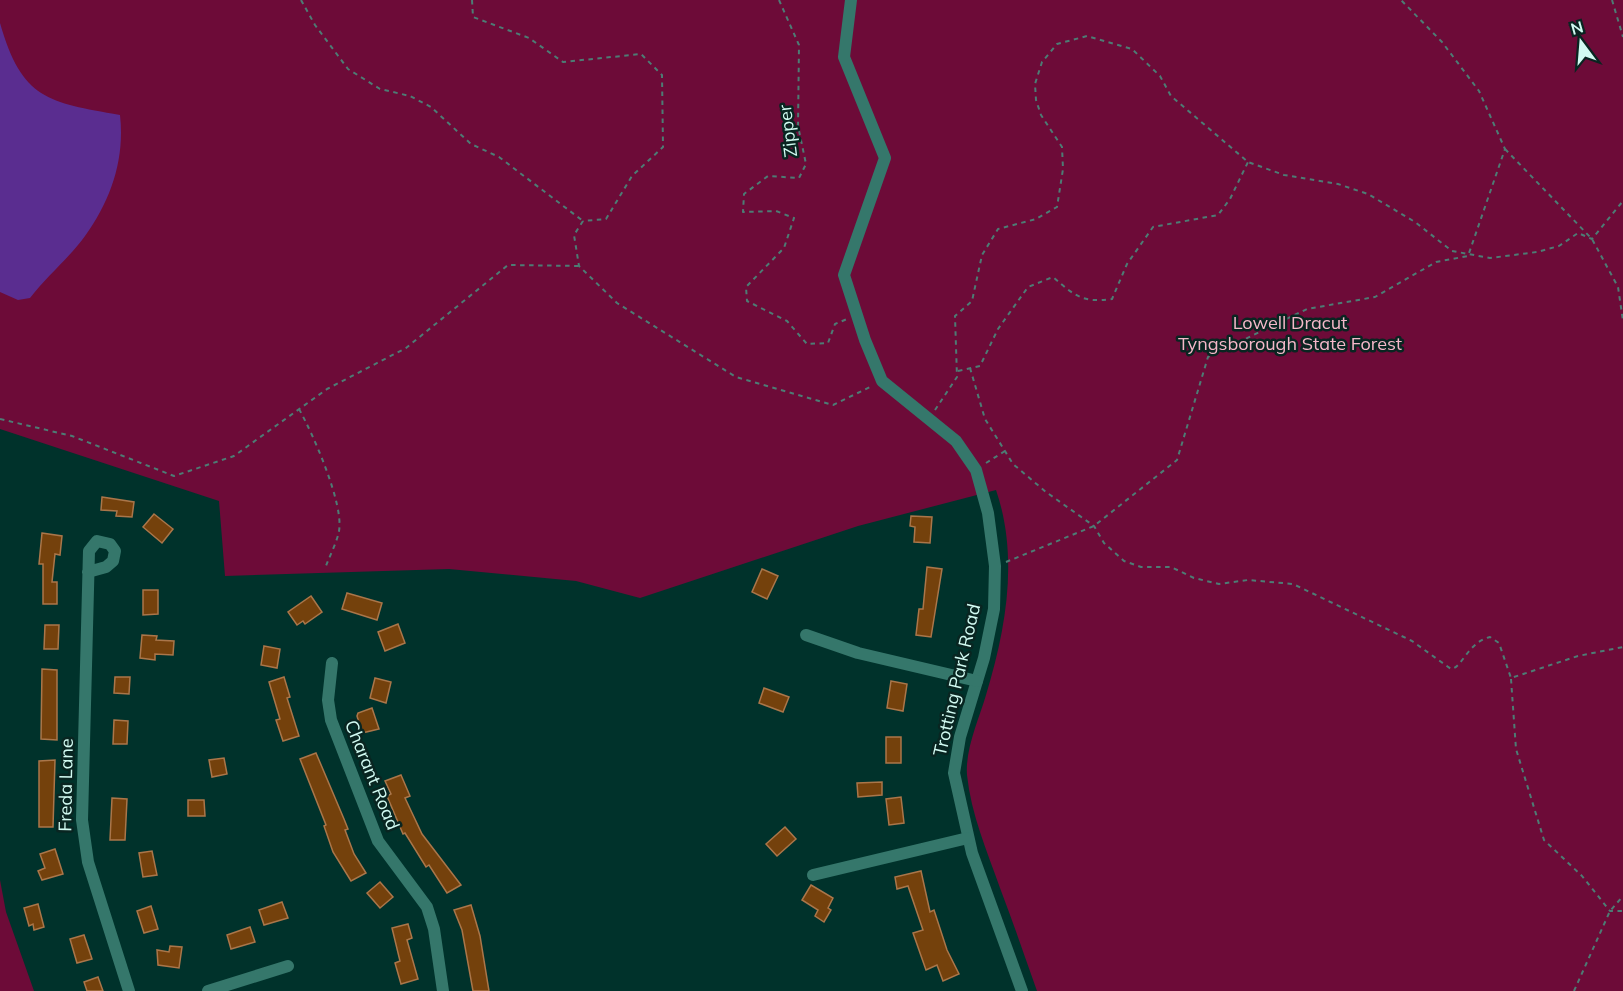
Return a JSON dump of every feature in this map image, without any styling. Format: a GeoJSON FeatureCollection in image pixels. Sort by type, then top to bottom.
{"type":"FeatureCollection","features":[{"type":"Feature","properties":{"kind":"street","name":"Trotting Park Road"},"geometry":{"type":"LineString","coordinates":[[851,0],[844,57],[885,158],[844,275],[856,314],[882,381],[956,441],[976,470],[992,532],[996,566],[994,609],[977,681],[960,737],[954,773],[968,838],[1022,991]]}},
{"type":"Feature","properties":{"kind":"street","name":"Freda Lane"},"geometry":{"type":"LineString","coordinates":[[88,572],[83,834],[88,862],[129,991]]}},
{"type":"Feature","properties":{"kind":"street"},"geometry":{"type":"LineString","coordinates":[[806,635],[858,653],[977,681]]}},
{"type":"Feature","properties":{"kind":"street","name":"Charant Road"},"geometry":{"type":"LineString","coordinates":[[332,663],[328,700],[331,720],[378,841],[427,907],[434,929],[443,991]]}},
{"type":"Feature","properties":{"kind":"street"},"geometry":{"type":"LineString","coordinates":[[813,875],[968,838]]}},
{"type":"Feature","properties":{"kind":"street"},"geometry":{"type":"LineString","coordinates":[[208,991],[288,966]]}},
{"type":"Feature","properties":{"kind":"path"},"geometry":{"type":"LineString","coordinates":[[302,0],[315,25],[348,69],[380,89],[410,96],[431,106],[471,144],[499,157],[583,221],[606,219],[632,176],[663,147],[662,75],[641,54],[563,62],[530,38],[473,17],[472,0]]}},
{"type":"Feature","properties":{"kind":"path","name":"Zipper"},"geometry":{"type":"LineString","coordinates":[[779,0],[799,45],[798,126],[806,164],[799,178],[768,176],[744,194],[743,212],[776,211],[794,218],[784,248],[746,287],[747,301],[787,321],[807,344],[828,343],[835,324],[856,314]]}},
{"type":"Feature","properties":{"kind":"path"},"geometry":{"type":"LineString","coordinates":[[1401,0],[1442,42],[1479,91],[1505,149],[1592,239],[1618,287],[1623,321]]}},
{"type":"Feature","properties":{"kind":"path"},"geometry":{"type":"LineString","coordinates":[[1612,0],[1623,37]]}},
{"type":"Feature","properties":{"kind":"path"},"geometry":{"type":"LineString","coordinates":[[931,421],[939,402],[957,377],[955,316],[972,301],[982,255],[999,229],[1036,219],[1056,207],[1064,170],[1062,147],[1041,114],[1036,100],[1035,84],[1042,62],[1057,44],[1087,36],[1132,49],[1160,76],[1171,96],[1248,162],[1284,176],[1338,184],[1368,194],[1415,222],[1452,251],[1468,256],[1490,258],[1537,252],[1559,246],[1578,233],[1592,239]]}},
{"type":"Feature","properties":{"kind":"path"},"geometry":{"type":"LineString","coordinates":[[1468,256],[1505,149]]}},
{"type":"Feature","properties":{"kind":"path"},"geometry":{"type":"LineString","coordinates":[[958,371],[980,366],[998,329],[1028,288],[1053,277],[1072,294],[1091,302],[1112,299],[1127,264],[1153,227],[1218,215],[1230,199],[1248,162]]}},
{"type":"Feature","properties":{"kind":"path"},"geometry":{"type":"LineString","coordinates":[[1592,239],[1623,201]]}},
{"type":"Feature","properties":{"kind":"path"},"geometry":{"type":"LineString","coordinates":[[583,221],[574,235],[579,266],[617,303],[736,377],[833,405],[882,381]]}},
{"type":"Feature","properties":{"kind":"path"},"geometry":{"type":"LineString","coordinates":[[996,566],[1094,526],[1177,460],[1208,357],[1307,309],[1375,297],[1436,262],[1468,256]]}},
{"type":"Feature","properties":{"kind":"path"},"geometry":{"type":"LineString","coordinates":[[0,419],[72,436],[174,476],[234,456],[327,389],[406,348],[508,265],[579,266]]}},
{"type":"Feature","properties":{"kind":"path"},"geometry":{"type":"LineString","coordinates":[[970,368],[985,420],[1013,464],[1046,492],[1094,526],[1104,543],[1116,555],[1132,564],[1141,567],[1167,566],[1194,578],[1219,584],[1248,580],[1293,584],[1412,641],[1451,669],[1459,666],[1474,643],[1490,638],[1499,643],[1511,678],[1516,749],[1544,840],[1582,876],[1610,911]]}},
{"type":"Feature","properties":{"kind":"path"},"geometry":{"type":"LineString","coordinates":[[299,409],[312,432],[336,501],[339,530],[326,566]]}},
{"type":"Feature","properties":{"kind":"path"},"geometry":{"type":"LineString","coordinates":[[976,470],[1005,451]]}},
{"type":"Feature","properties":{"kind":"path"},"geometry":{"type":"LineString","coordinates":[[1511,678],[1578,656],[1623,647]]}},
{"type":"Feature","properties":{"kind":"path"},"geometry":{"type":"LineString","coordinates":[[1574,991],[1610,911],[1623,897]]}},
{"type":"Feature","properties":{"kind":"path"},"geometry":{"type":"LineString","coordinates":[[1610,911],[1623,911]]}},
{"type":"Feature","properties":{"kind":"green space","name":"Lowell Dracut Tyngsborough State Forest"},"geometry":{"type":"Polygon","coordinates":[[[0,0],[1623,0],[1623,991],[1037,991],[980,832],[967,775],[970,745],[993,670],[1007,593],[1007,541],[996,490],[858,526],[640,598],[576,581],[449,569],[225,576],[219,501],[0,429],[0,0]]]}},
{"type":"Feature","properties":{"kind":"green space"},"geometry":{"type":"Polygon","coordinates":[[[0,880],[6,912],[34,991],[0,991],[0,880]]]}},
{"type":"Feature","properties":{"kind":"shaded area"},"geometry":{"type":"Polygon","coordinates":[[[0,23],[18,68],[29,83],[41,93],[74,106],[120,115],[118,163],[102,208],[79,244],[30,298],[18,300],[0,292],[0,23]]]}},
{"type":"Feature","properties":{"kind":"building"},"geometry":{"type":"Polygon","coordinates":[[[102,497],[134,502],[132,517],[116,516],[117,511],[101,510],[102,497]]]}},
{"type":"Feature","properties":{"kind":"building"},"geometry":{"type":"Polygon","coordinates":[[[154,514],[173,529],[162,543],[143,527],[154,514]]]}},
{"type":"Feature","properties":{"kind":"building"},"geometry":{"type":"Polygon","coordinates":[[[911,516],[932,517],[930,543],[914,542],[915,527],[910,526],[911,516]]]}},
{"type":"Feature","properties":{"kind":"building"},"geometry":{"type":"Polygon","coordinates":[[[42,533],[62,536],[60,555],[55,554],[52,582],[57,582],[57,604],[43,604],[43,564],[39,564],[42,533]]]}},
{"type":"Feature","properties":{"kind":"building"},"geometry":{"type":"Polygon","coordinates":[[[927,567],[942,569],[931,637],[916,635],[919,609],[923,609],[927,567]]]}},
{"type":"Feature","properties":{"kind":"building"},"geometry":{"type":"Polygon","coordinates":[[[762,569],[778,576],[767,599],[752,592],[762,569]]]}},
{"type":"Feature","properties":{"kind":"building"},"geometry":{"type":"Polygon","coordinates":[[[143,590],[158,590],[158,614],[143,615],[143,590]]]}},
{"type":"Feature","properties":{"kind":"building"},"geometry":{"type":"Polygon","coordinates":[[[347,593],[382,603],[377,620],[342,609],[347,593]]]}},
{"type":"Feature","properties":{"kind":"building"},"geometry":{"type":"Polygon","coordinates":[[[311,596],[322,612],[305,624],[303,621],[297,625],[288,612],[311,596]]]}},
{"type":"Feature","properties":{"kind":"building"},"geometry":{"type":"Polygon","coordinates":[[[398,624],[405,643],[385,651],[378,632],[398,624]]]}},
{"type":"Feature","properties":{"kind":"building"},"geometry":{"type":"Polygon","coordinates":[[[45,625],[59,625],[58,649],[44,649],[45,625]]]}},
{"type":"Feature","properties":{"kind":"building"},"geometry":{"type":"Polygon","coordinates":[[[142,635],[157,636],[156,640],[174,641],[173,655],[155,654],[155,660],[140,658],[142,635]]]}},
{"type":"Feature","properties":{"kind":"building"},"geometry":{"type":"Polygon","coordinates":[[[264,646],[280,649],[277,668],[261,665],[264,646]]]}},
{"type":"Feature","properties":{"kind":"building"},"geometry":{"type":"Polygon","coordinates":[[[42,669],[57,670],[57,740],[41,739],[42,669]]]}},
{"type":"Feature","properties":{"kind":"building"},"geometry":{"type":"Polygon","coordinates":[[[115,677],[130,677],[129,694],[114,693],[115,677]]]}},
{"type":"Feature","properties":{"kind":"building"},"geometry":{"type":"Polygon","coordinates":[[[284,677],[290,697],[287,698],[299,736],[283,741],[276,720],[280,719],[269,682],[284,677]]]}},
{"type":"Feature","properties":{"kind":"building"},"geometry":{"type":"Polygon","coordinates":[[[375,678],[391,682],[386,703],[370,698],[375,678]]]}},
{"type":"Feature","properties":{"kind":"building"},"geometry":{"type":"Polygon","coordinates":[[[891,681],[907,684],[903,711],[887,708],[891,681]]]}},
{"type":"Feature","properties":{"kind":"building"},"geometry":{"type":"Polygon","coordinates":[[[764,688],[789,697],[783,712],[759,703],[764,688]]]}},
{"type":"Feature","properties":{"kind":"building"},"geometry":{"type":"Polygon","coordinates":[[[372,708],[379,729],[362,733],[358,713],[372,708]]]}},
{"type":"Feature","properties":{"kind":"building"},"geometry":{"type":"Polygon","coordinates":[[[114,720],[128,721],[127,744],[113,744],[114,720]]]}},
{"type":"Feature","properties":{"kind":"building"},"geometry":{"type":"Polygon","coordinates":[[[886,737],[901,737],[901,763],[886,763],[886,737]]]}},
{"type":"Feature","properties":{"kind":"building"},"geometry":{"type":"Polygon","coordinates":[[[316,753],[348,829],[345,830],[354,854],[366,873],[351,881],[333,852],[324,826],[326,825],[300,759],[316,753]]]}},
{"type":"Feature","properties":{"kind":"building"},"geometry":{"type":"Polygon","coordinates":[[[224,758],[227,774],[212,777],[209,760],[224,758]]]}},
{"type":"Feature","properties":{"kind":"building"},"geometry":{"type":"Polygon","coordinates":[[[55,760],[53,827],[39,827],[39,761],[55,760]]]}},
{"type":"Feature","properties":{"kind":"building"},"geometry":{"type":"Polygon","coordinates":[[[401,775],[410,796],[405,798],[422,834],[461,885],[447,893],[429,865],[426,867],[405,833],[403,834],[387,796],[391,794],[385,781],[401,775]]]}},
{"type":"Feature","properties":{"kind":"building"},"geometry":{"type":"Polygon","coordinates":[[[882,782],[882,795],[858,797],[857,783],[882,782]]]}},
{"type":"Feature","properties":{"kind":"building"},"geometry":{"type":"Polygon","coordinates":[[[901,797],[904,823],[889,825],[886,799],[901,797]]]}},
{"type":"Feature","properties":{"kind":"building"},"geometry":{"type":"Polygon","coordinates":[[[112,798],[127,799],[125,840],[110,840],[112,798]]]}},
{"type":"Feature","properties":{"kind":"building"},"geometry":{"type":"Polygon","coordinates":[[[188,800],[204,800],[205,816],[188,816],[188,800]]]}},
{"type":"Feature","properties":{"kind":"building"},"geometry":{"type":"Polygon","coordinates":[[[785,827],[796,839],[777,856],[766,844],[785,827]]]}},
{"type":"Feature","properties":{"kind":"building"},"geometry":{"type":"Polygon","coordinates":[[[55,849],[63,874],[42,880],[38,871],[45,868],[40,854],[55,849]]]}},
{"type":"Feature","properties":{"kind":"building"},"geometry":{"type":"Polygon","coordinates":[[[152,851],[157,875],[143,877],[139,853],[152,851]]]}},
{"type":"Feature","properties":{"kind":"building"},"geometry":{"type":"Polygon","coordinates":[[[921,871],[930,912],[934,910],[947,950],[959,974],[943,981],[937,965],[926,970],[913,933],[923,930],[908,886],[897,889],[895,877],[921,871]]]}},
{"type":"Feature","properties":{"kind":"building"},"geometry":{"type":"Polygon","coordinates":[[[380,882],[393,897],[380,908],[367,893],[380,882]]]}},
{"type":"Feature","properties":{"kind":"building"},"geometry":{"type":"Polygon","coordinates":[[[811,885],[833,898],[828,908],[831,910],[824,922],[815,916],[818,910],[802,900],[811,885]]]}},
{"type":"Feature","properties":{"kind":"building"},"geometry":{"type":"Polygon","coordinates":[[[282,902],[288,918],[264,925],[259,910],[282,902]]]}},
{"type":"Feature","properties":{"kind":"building"},"geometry":{"type":"Polygon","coordinates":[[[38,904],[44,927],[34,930],[33,924],[29,926],[24,908],[38,904]]]}},
{"type":"Feature","properties":{"kind":"building"},"geometry":{"type":"Polygon","coordinates":[[[471,905],[480,936],[489,991],[473,991],[462,930],[454,910],[471,905]]]}},
{"type":"Feature","properties":{"kind":"building"},"geometry":{"type":"Polygon","coordinates":[[[151,906],[158,929],[144,933],[137,911],[151,906]]]}},
{"type":"Feature","properties":{"kind":"building"},"geometry":{"type":"Polygon","coordinates":[[[408,924],[412,938],[407,940],[418,979],[401,984],[395,963],[400,961],[392,928],[408,924]]]}},
{"type":"Feature","properties":{"kind":"building"},"geometry":{"type":"Polygon","coordinates":[[[250,927],[255,942],[231,949],[227,935],[250,927]]]}},
{"type":"Feature","properties":{"kind":"building"},"geometry":{"type":"Polygon","coordinates":[[[84,935],[92,959],[77,963],[70,939],[84,935]]]}},
{"type":"Feature","properties":{"kind":"building"},"geometry":{"type":"Polygon","coordinates":[[[170,946],[182,947],[179,968],[158,965],[157,950],[169,952],[170,946]]]}},
{"type":"Feature","properties":{"kind":"building"},"geometry":{"type":"Polygon","coordinates":[[[98,977],[103,991],[87,991],[84,982],[98,977]]]}}]}
